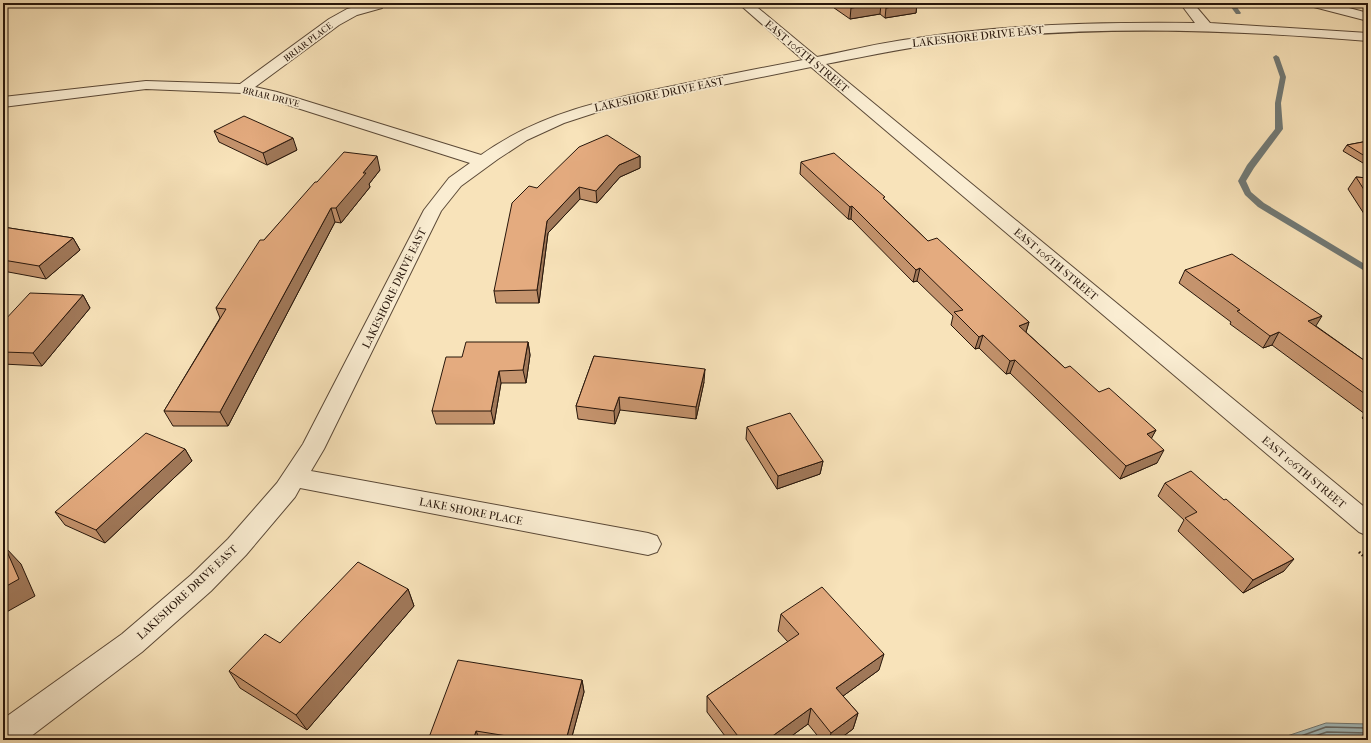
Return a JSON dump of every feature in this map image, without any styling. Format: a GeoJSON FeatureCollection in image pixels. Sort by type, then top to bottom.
{"type":"FeatureCollection","features":[{"type":"Feature","properties":{"kind":"street","name":"EAST 106TH STREET"},"geometry":{"type":"LineString","coordinates":[[744,3],[1368,525]]}},
{"type":"Feature","properties":{"kind":"street"},"geometry":{"type":"LineString","coordinates":[[1186,3],[1205,26]]}},
{"type":"Feature","properties":{"kind":"street"},"geometry":{"type":"LineString","coordinates":[[1315,3],[1368,17]]}},
{"type":"Feature","properties":{"kind":"street"},"geometry":{"type":"LineString","coordinates":[[1358,3],[1368,13]]}},
{"type":"Feature","properties":{"kind":"street","name":"BRIAR PLACE"},"geometry":{"type":"LineString","coordinates":[[243,89],[334,22],[352,12],[377,5]]}},
{"type":"Feature","properties":{"kind":"street","name":"LAKESHORE DRIVE EAST"},"geometry":{"type":"LineString","coordinates":[[3,738],[132,644],[201,583],[237,548],[286,490],[312,449],[433,210],[455,182],[521,137],[558,120],[608,103],[909,43],[1002,32],[1121,26],[1205,26],[1240,27],[1368,37]]}},
{"type":"Feature","properties":{"kind":"street","name":"BRIAR DRIVE"},"geometry":{"type":"LineString","coordinates":[[3,102],[146,85],[243,89],[272,96],[462,154],[483,162]]}},
{"type":"Feature","properties":{"kind":"street","name":"LAKE SHORE PLACE"},"geometry":{"type":"LineString","coordinates":[[294,477],[648,544]]}},
{"type":"Feature","properties":{"kind":"water"},"geometry":{"type":"Polygon","coordinates":[[[1326,723],[1368,724],[1368,740],[1286,740],[1287,736],[1326,723]]]}},
{"type":"Feature","properties":{"kind":"building"},"geometry":{"type":"Polygon","coordinates":[[[843,3],[915,3],[886,8],[881,4],[851,8],[843,3]]]}},
{"type":"Feature","properties":{"kind":"building"},"geometry":{"type":"Polygon","coordinates":[[[244,116],[293,138],[263,153],[214,131],[244,116]]]}},
{"type":"Feature","properties":{"kind":"building"},"geometry":{"type":"Polygon","coordinates":[[[607,135],[640,156],[619,165],[596,191],[579,187],[547,221],[537,290],[494,291],[512,203],[529,186],[537,188],[579,147],[607,135]]]}},
{"type":"Feature","properties":{"kind":"building"},"geometry":{"type":"Polygon","coordinates":[[[1368,141],[1368,158],[1347,145],[1368,141]]]}},
{"type":"Feature","properties":{"kind":"building"},"geometry":{"type":"Polygon","coordinates":[[[344,152],[377,156],[363,173],[366,173],[336,208],[331,208],[220,412],[164,411],[226,309],[216,308],[260,240],[264,240],[315,182],[317,182],[344,152]]]}},
{"type":"Feature","properties":{"kind":"building"},"geometry":{"type":"Polygon","coordinates":[[[834,153],[885,197],[883,198],[928,241],[937,238],[1029,322],[1019,326],[1065,368],[1070,366],[1099,392],[1109,388],[1156,430],[1147,434],[1164,450],[1126,466],[1015,360],[1010,361],[983,335],[979,337],[954,312],[963,310],[920,268],[916,270],[852,206],[850,207],[801,162],[834,153]]]}},
{"type":"Feature","properties":{"kind":"building"},"geometry":{"type":"Polygon","coordinates":[[[1356,177],[1368,178],[1368,196],[1356,177]]]}},
{"type":"Feature","properties":{"kind":"building"},"geometry":{"type":"Polygon","coordinates":[[[3,227],[73,238],[39,266],[3,260],[3,227]]]}},
{"type":"Feature","properties":{"kind":"building"},"geometry":{"type":"Polygon","coordinates":[[[1232,254],[1322,316],[1308,321],[1368,363],[1368,396],[1279,332],[1270,336],[1237,311],[1240,310],[1185,270],[1232,254]]]}},
{"type":"Feature","properties":{"kind":"building"},"geometry":{"type":"Polygon","coordinates":[[[30,293],[83,295],[33,353],[3,352],[3,322],[30,293]]]}},
{"type":"Feature","properties":{"kind":"building"},"geometry":{"type":"Polygon","coordinates":[[[466,342],[528,342],[523,370],[499,371],[491,411],[432,411],[446,357],[462,357],[466,342]]]}},
{"type":"Feature","properties":{"kind":"building"},"geometry":{"type":"Polygon","coordinates":[[[594,356],[705,369],[696,407],[619,397],[614,411],[576,406],[594,356]]]}},
{"type":"Feature","properties":{"kind":"building"},"geometry":{"type":"Polygon","coordinates":[[[790,413],[823,461],[778,476],[747,427],[790,413]]]}},
{"type":"Feature","properties":{"kind":"building"},"geometry":{"type":"Polygon","coordinates":[[[146,433],[185,449],[96,530],[55,512],[146,433]]]}},
{"type":"Feature","properties":{"kind":"building"},"geometry":{"type":"Polygon","coordinates":[[[1191,471],[1224,500],[1226,499],[1294,559],[1253,580],[1185,518],[1197,512],[1165,483],[1191,471]]]}},
{"type":"Feature","properties":{"kind":"building"},"geometry":{"type":"Polygon","coordinates":[[[5,547],[19,579],[3,588],[3,548],[5,547]]]}},
{"type":"Feature","properties":{"kind":"building"},"geometry":{"type":"Polygon","coordinates":[[[358,562],[408,589],[296,715],[229,671],[265,634],[280,643],[358,562]]]}},
{"type":"Feature","properties":{"kind":"building"},"geometry":{"type":"Polygon","coordinates":[[[822,587],[884,654],[836,688],[858,713],[831,733],[811,708],[767,740],[741,740],[707,696],[799,634],[781,614],[822,587]]]}},
{"type":"Feature","properties":{"kind":"building"},"geometry":{"type":"Polygon","coordinates":[[[458,660],[582,680],[566,740],[532,740],[476,731],[473,740],[428,740],[458,660]]]}},
{"type":"Feature","properties":{"kind":"waterway"},"geometry":{"type":"LineString","coordinates":[[1231,3],[1238,13]]}},
{"type":"Feature","properties":{"kind":"waterway"},"geometry":{"type":"LineString","coordinates":[[1276,57],[1283,77],[1278,103],[1279,129],[1250,167],[1242,181],[1248,193],[1261,205],[1368,270]]}}]}
